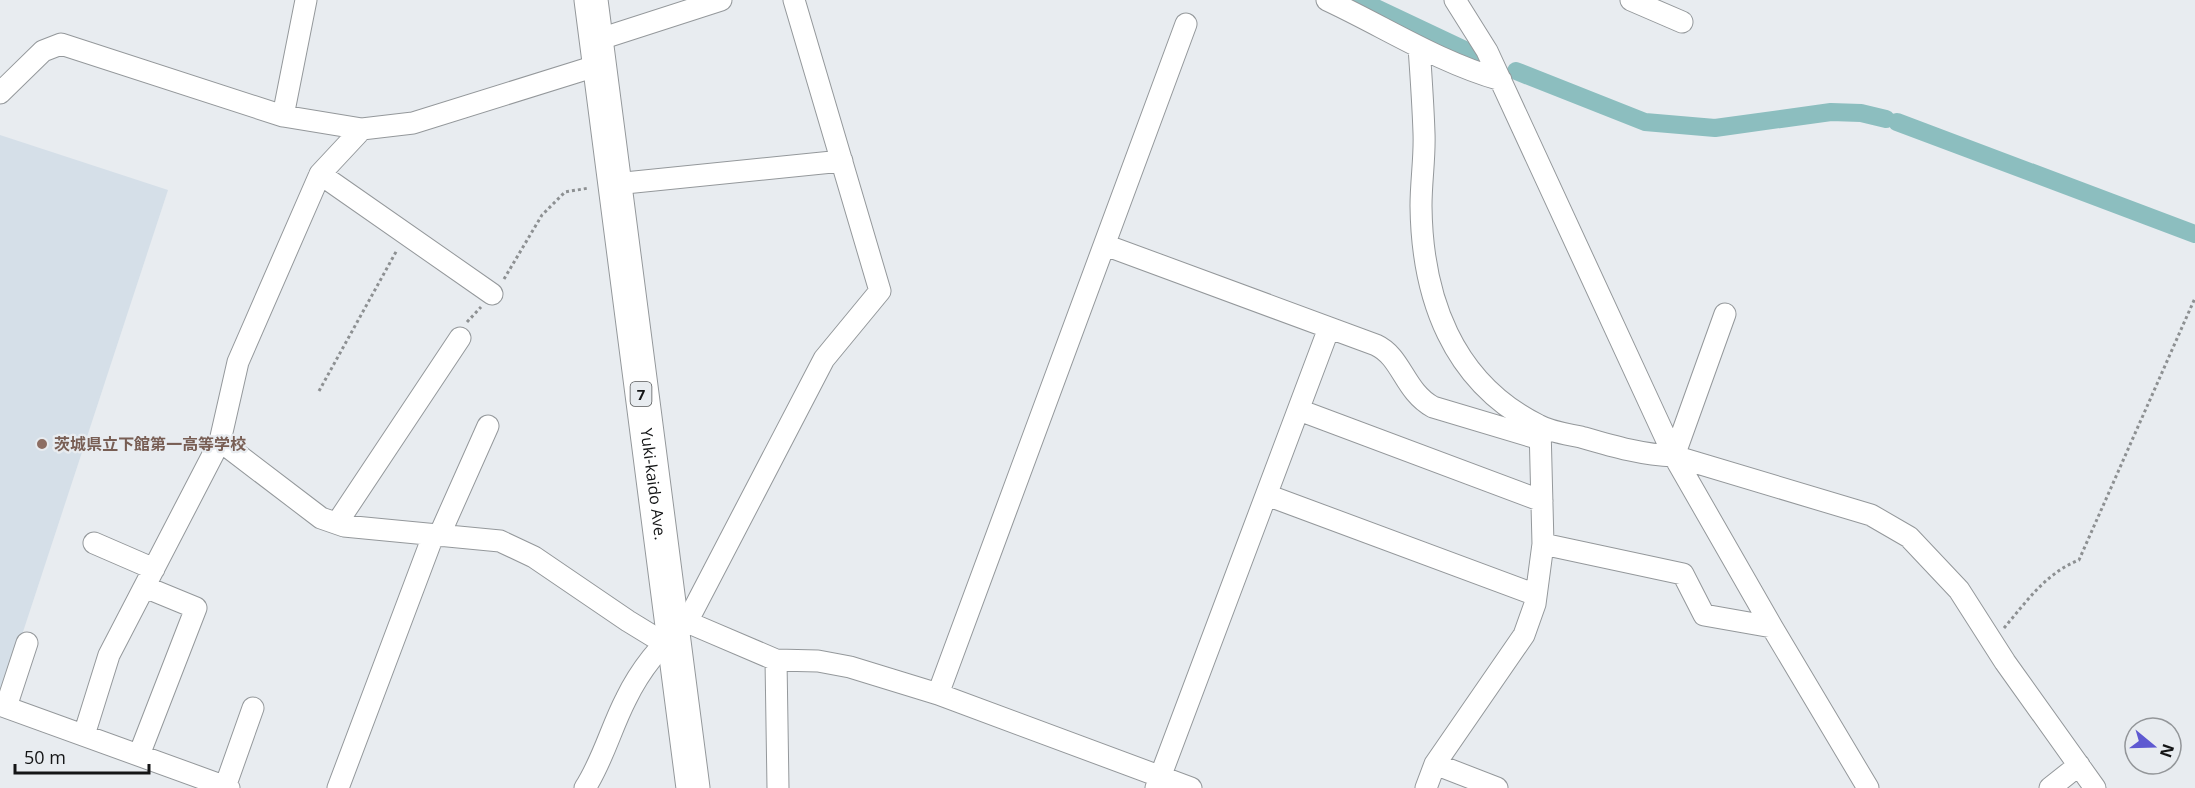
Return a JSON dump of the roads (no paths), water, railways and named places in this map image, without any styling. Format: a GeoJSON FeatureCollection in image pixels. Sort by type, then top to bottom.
{"type":"FeatureCollection","features":[{"type":"Feature","properties":{"kind":"main road","name":"Yuki-kaido Ave."},"geometry":{"type":"LineString","coordinates":[[591,0],[693,788]]}},
{"type":"Feature","properties":{"kind":"street"},"geometry":{"type":"LineString","coordinates":[[283,116],[306,0]]}},
{"type":"Feature","properties":{"kind":"street"},"geometry":{"type":"LineString","coordinates":[[0,93],[43,51],[62,44],[283,116],[362,129],[413,123],[598,53],[722,0]]}},
{"type":"Feature","properties":{"kind":"street"},"geometry":{"type":"LineString","coordinates":[[585,788],[597,770],[626,697],[674,633],[824,359],[880,291],[794,0]]}},
{"type":"Feature","properties":{"kind":"street"},"geometry":{"type":"LineString","coordinates":[[1327,0],[1471,72],[1501,80]]}},
{"type":"Feature","properties":{"kind":"street"},"geometry":{"type":"LineString","coordinates":[[1455,0],[1482,42],[1501,80],[1674,456],[1868,788]]}},
{"type":"Feature","properties":{"kind":"street"},"geometry":{"type":"LineString","coordinates":[[1631,0],[1682,22]]}},
{"type":"Feature","properties":{"kind":"street"},"geometry":{"type":"LineString","coordinates":[[938,694],[1186,24]]}},
{"type":"Feature","properties":{"kind":"street"},"geometry":{"type":"LineString","coordinates":[[1419,47],[1424,135],[1421,206],[1428,275],[1435,306],[1451,341],[1479,384],[1540,433],[1543,544],[1536,595],[1524,635],[1435,764],[1426,788]]}},
{"type":"Feature","properties":{"kind":"street"},"geometry":{"type":"LineString","coordinates":[[84,735],[109,655],[220,441],[238,362],[320,174],[362,129]]}},
{"type":"Feature","properties":{"kind":"street"},"geometry":{"type":"LineString","coordinates":[[615,184],[842,161]]}},
{"type":"Feature","properties":{"kind":"street"},"geometry":{"type":"LineString","coordinates":[[320,174],[492,294]]}},
{"type":"Feature","properties":{"kind":"street"},"geometry":{"type":"LineString","coordinates":[[1105,245],[1382,348],[1393,360],[1418,399],[1433,407],[1540,433],[1648,455],[1674,456],[1871,515],[1889,524],[1927,554],[1959,590],[1994,641],[2005,662],[2095,788]]}},
{"type":"Feature","properties":{"kind":"street"},"geometry":{"type":"LineString","coordinates":[[1674,456],[1725,314]]}},
{"type":"Feature","properties":{"kind":"street"},"geometry":{"type":"LineString","coordinates":[[1158,782],[1329,328]]}},
{"type":"Feature","properties":{"kind":"street"},"geometry":{"type":"LineString","coordinates":[[337,523],[458,341]]}},
{"type":"Feature","properties":{"kind":"street"},"geometry":{"type":"LineString","coordinates":[[1299,410],[1542,501]]}},
{"type":"Feature","properties":{"kind":"street"},"geometry":{"type":"LineString","coordinates":[[338,788],[436,536],[488,426]]}},
{"type":"Feature","properties":{"kind":"street"},"geometry":{"type":"LineString","coordinates":[[220,441],[321,518],[337,523],[436,536],[500,541],[534,557],[628,621],[776,660],[818,661],[850,667],[938,694],[1158,782],[1191,788]]}},
{"type":"Feature","properties":{"kind":"street"},"geometry":{"type":"LineString","coordinates":[[1267,495],[1536,595]]}},
{"type":"Feature","properties":{"kind":"street"},"geometry":{"type":"LineString","coordinates":[[94,543],[196,608],[139,755]]}},
{"type":"Feature","properties":{"kind":"street"},"geometry":{"type":"LineString","coordinates":[[1543,544],[1683,574],[1704,615],[1772,627]]}},
{"type":"Feature","properties":{"kind":"street"},"geometry":{"type":"LineString","coordinates":[[27,643],[3,706],[227,787],[253,708]]}},
{"type":"Feature","properties":{"kind":"street"},"geometry":{"type":"LineString","coordinates":[[776,660],[778,788]]}},
{"type":"Feature","properties":{"kind":"street"},"geometry":{"type":"LineString","coordinates":[[1435,764],[1497,788]]}},
{"type":"Feature","properties":{"kind":"street"},"geometry":{"type":"LineString","coordinates":[[2050,788],[2079,765]]}},
{"type":"Feature","properties":{"kind":"waterway"},"geometry":{"type":"LineString","coordinates":[[1359,0],[1473,54]]}},
{"type":"Feature","properties":{"kind":"waterway"},"geometry":{"type":"LineString","coordinates":[[1516,71],[1645,122],[1715,128],[1831,112],[1861,113],[1886,119]]}},
{"type":"Feature","properties":{"kind":"waterway"},"geometry":{"type":"LineString","coordinates":[[1897,122],[2195,234]]}},
{"type":"Feature","properties":{"kind":"place","name":"茨城県立下館第一高等学校"},"geometry":{"type":"Point","coordinates":[42,444]}}]}
